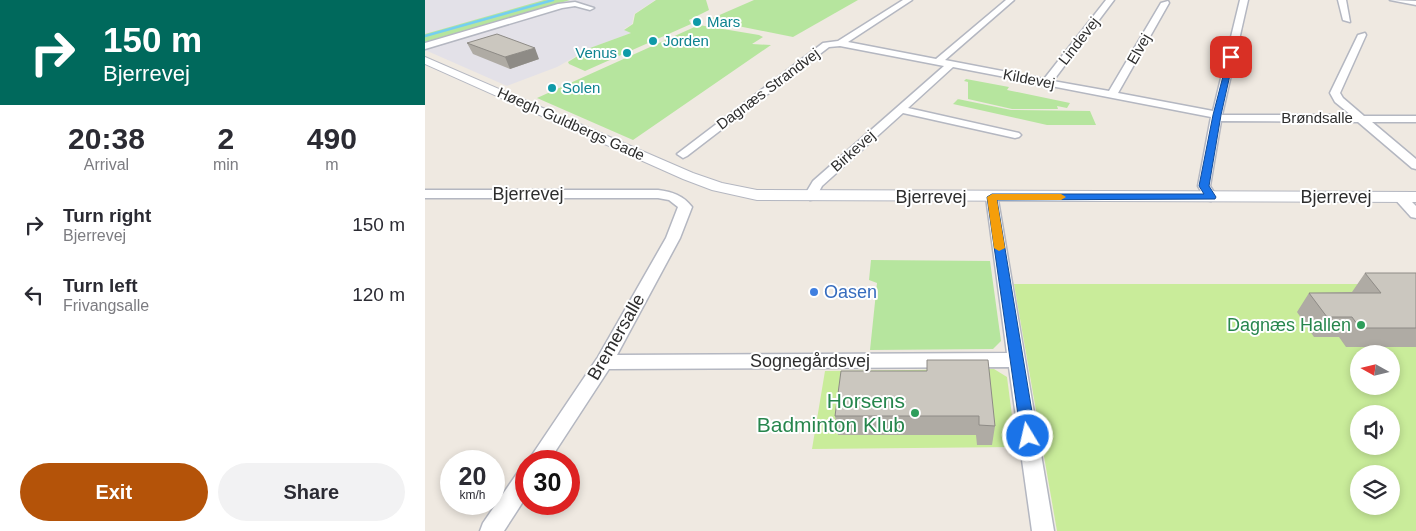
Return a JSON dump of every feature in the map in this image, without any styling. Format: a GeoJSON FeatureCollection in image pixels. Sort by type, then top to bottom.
{"type":"FeatureCollection","features":[{"type":"Feature","properties":{"kind":"street","name":"Dagnæs Strandvej"},"geometry":{"type":"LineString","coordinates":[[683,154],[826,45],[840,42],[908,0]]}},
{"type":"Feature","properties":{"kind":"street"},"geometry":{"type":"LineString","coordinates":[[939,61],[1010,0]]}},
{"type":"Feature","properties":{"kind":"street","name":"Lindevej"},"geometry":{"type":"LineString","coordinates":[[1047,82],[1110,0]]}},
{"type":"Feature","properties":{"kind":"street"},"geometry":{"type":"LineString","coordinates":[[1211,197],[1204,186],[1217,116],[1244,0]]}},
{"type":"Feature","properties":{"kind":"street"},"geometry":{"type":"LineString","coordinates":[[1342,0],[1347,20]]}},
{"type":"Feature","properties":{"kind":"street"},"geometry":{"type":"LineString","coordinates":[[1394,0],[1416,3]]}},
{"type":"Feature","properties":{"kind":"street","name":"Elvej"},"geometry":{"type":"LineString","coordinates":[[1112,95],[1165,3]]}},
{"type":"Feature","properties":{"kind":"street"},"geometry":{"type":"LineString","coordinates":[[425,46],[561,6],[575,4],[590,8]]}},
{"type":"Feature","properties":{"kind":"street"},"geometry":{"type":"LineString","coordinates":[[1362,34],[1335,93],[1339,100],[1416,165]]}},
{"type":"Feature","properties":{"kind":"street","name":"Kildevej"},"geometry":{"type":"LineString","coordinates":[[840,42],[1217,116]]}},
{"type":"Feature","properties":{"kind":"street","name":"Høegh Guldbergs Gade"},"geometry":{"type":"LineString","coordinates":[[425,60],[688,176],[718,187]]}},
{"type":"Feature","properties":{"kind":"street","name":"Birkevej"},"geometry":{"type":"LineString","coordinates":[[810,196],[817,184],[951,64]]}},
{"type":"Feature","properties":{"kind":"street"},"geometry":{"type":"LineString","coordinates":[[900,110],[1015,135]]}},
{"type":"Feature","properties":{"kind":"street","name":"Brøndsalle"},"geometry":{"type":"LineString","coordinates":[[1217,116],[1416,119]]}},
{"type":"Feature","properties":{"kind":"street","name":"Bjerrevej"},"geometry":{"type":"LineString","coordinates":[[718,187],[757,195],[810,196],[1416,197]]}},
{"type":"Feature","properties":{"kind":"street","name":"Bjerrevej"},"geometry":{"type":"LineString","coordinates":[[425,194],[658,194],[673,196],[681,201],[685,207]]}},
{"type":"Feature","properties":{"kind":"street"},"geometry":{"type":"LineString","coordinates":[[992,197],[1043,531]]}},
{"type":"Feature","properties":{"kind":"street"},"geometry":{"type":"LineString","coordinates":[[1399,197],[1416,214]]}},
{"type":"Feature","properties":{"kind":"street","name":"Bremersalle"},"geometry":{"type":"LineString","coordinates":[[545,450],[604,362],[673,238],[685,207]]}},
{"type":"Feature","properties":{"kind":"street","name":"Sognegårdsvej"},"geometry":{"type":"LineString","coordinates":[[604,362],[1016,360]]}},
{"type":"Feature","properties":{"kind":"street"},"geometry":{"type":"LineString","coordinates":[[491,531],[515,495]]}},
{"type":"Feature","properties":{"kind":"shaded area"},"geometry":{"type":"Polygon","coordinates":[[[425,0],[655,0],[634,14],[632,24],[624,29],[631,33],[579,52],[580,54],[557,67],[507,86],[425,50],[425,0]]]}},
{"type":"Feature","properties":{"kind":"green space"},"geometry":{"type":"Polygon","coordinates":[[[544,0],[570,0],[425,42],[425,34],[544,0]]]}},
{"type":"Feature","properties":{"kind":"green space"},"geometry":{"type":"Polygon","coordinates":[[[656,0],[706,0],[709,10],[689,20],[691,24],[585,71],[569,64],[568,62],[581,54],[579,52],[631,33],[624,30],[633,24],[635,14],[656,0]]]}},
{"type":"Feature","properties":{"kind":"green space"},"geometry":{"type":"Polygon","coordinates":[[[754,0],[858,0],[793,37],[708,20],[754,0]]]}},
{"type":"Feature","properties":{"kind":"green space"},"geometry":{"type":"Polygon","coordinates":[[[699,25],[759,35],[763,37],[752,44],[771,45],[633,140],[537,98],[699,25]]]}},
{"type":"Feature","properties":{"kind":"green space"},"geometry":{"type":"Polygon","coordinates":[[[966,79],[1009,87],[1007,90],[1070,103],[1067,108],[1057,106],[1058,109],[1012,109],[968,99],[968,82],[964,81],[966,79]]]}},
{"type":"Feature","properties":{"kind":"green space"},"geometry":{"type":"Polygon","coordinates":[[[958,99],[1011,110],[1090,111],[1096,125],[1047,125],[953,104],[958,99]]]}},
{"type":"Feature","properties":{"kind":"green space"},"geometry":{"type":"Polygon","coordinates":[[[871,260],[990,261],[1001,341],[993,349],[870,350],[877,283],[869,280],[871,260]]]}},
{"type":"Feature","properties":{"kind":"green space"},"geometry":{"type":"Polygon","coordinates":[[[1014,284],[1416,284],[1416,531],[1057,531],[1014,284]]]}},
{"type":"Feature","properties":{"kind":"green space"},"geometry":{"type":"Polygon","coordinates":[[[994,369],[1007,377],[1016,447],[812,449],[825,371],[994,369]]]}},
{"type":"Feature","properties":{"kind":"building"},"geometry":{"type":"Polygon","coordinates":[[[497,34],[535,48],[505,57],[467,43],[497,34]]]}},
{"type":"Feature","properties":{"kind":"building"},"geometry":{"type":"Polygon","coordinates":[[[1365,273],[1416,273],[1416,328],[1360,328],[1352,317],[1327,317],[1309,293],[1381,293],[1365,273]]]}},
{"type":"Feature","properties":{"kind":"building"},"geometry":{"type":"Polygon","coordinates":[[[927,360],[988,360],[995,426],[979,425],[979,416],[835,416],[841,371],[927,371],[927,360]]]}},
{"type":"Feature","properties":{"kind":"waterway"},"geometry":{"type":"LineString","coordinates":[[425,36],[553,0]]}},
{"type":"Feature","properties":{"kind":"slow traffic"},"geometry":{"type":"LineString","coordinates":[[999,248],[992,197],[1061,197]]}},
{"type":"Feature","properties":{"kind":"place","name":"Mars"},"geometry":{"type":"Point","coordinates":[697,22]}},
{"type":"Feature","properties":{"kind":"place","name":"Jorden"},"geometry":{"type":"Point","coordinates":[653,41]}},
{"type":"Feature","properties":{"kind":"place","name":"Venus"},"geometry":{"type":"Point","coordinates":[627,53]}},
{"type":"Feature","properties":{"kind":"place","name":"Solen"},"geometry":{"type":"Point","coordinates":[552,88]}},
{"type":"Feature","properties":{"kind":"place","name":"Oasen"},"geometry":{"type":"Point","coordinates":[814,292]}},
{"type":"Feature","properties":{"kind":"place","name":"Dagnæs Hallen"},"geometry":{"type":"Point","coordinates":[1361,325]}},
{"type":"Feature","properties":{"kind":"place","name":"Horsens Badminton Klub"},"geometry":{"type":"Point","coordinates":[915,413]}},
{"type":"Feature","properties":{"kind":"route"},"geometry":{"type":"LineString","coordinates":[[1028,436],[992,197],[1211,197],[1204,186],[1218,118],[1217,115],[1231,57]]}}]}
